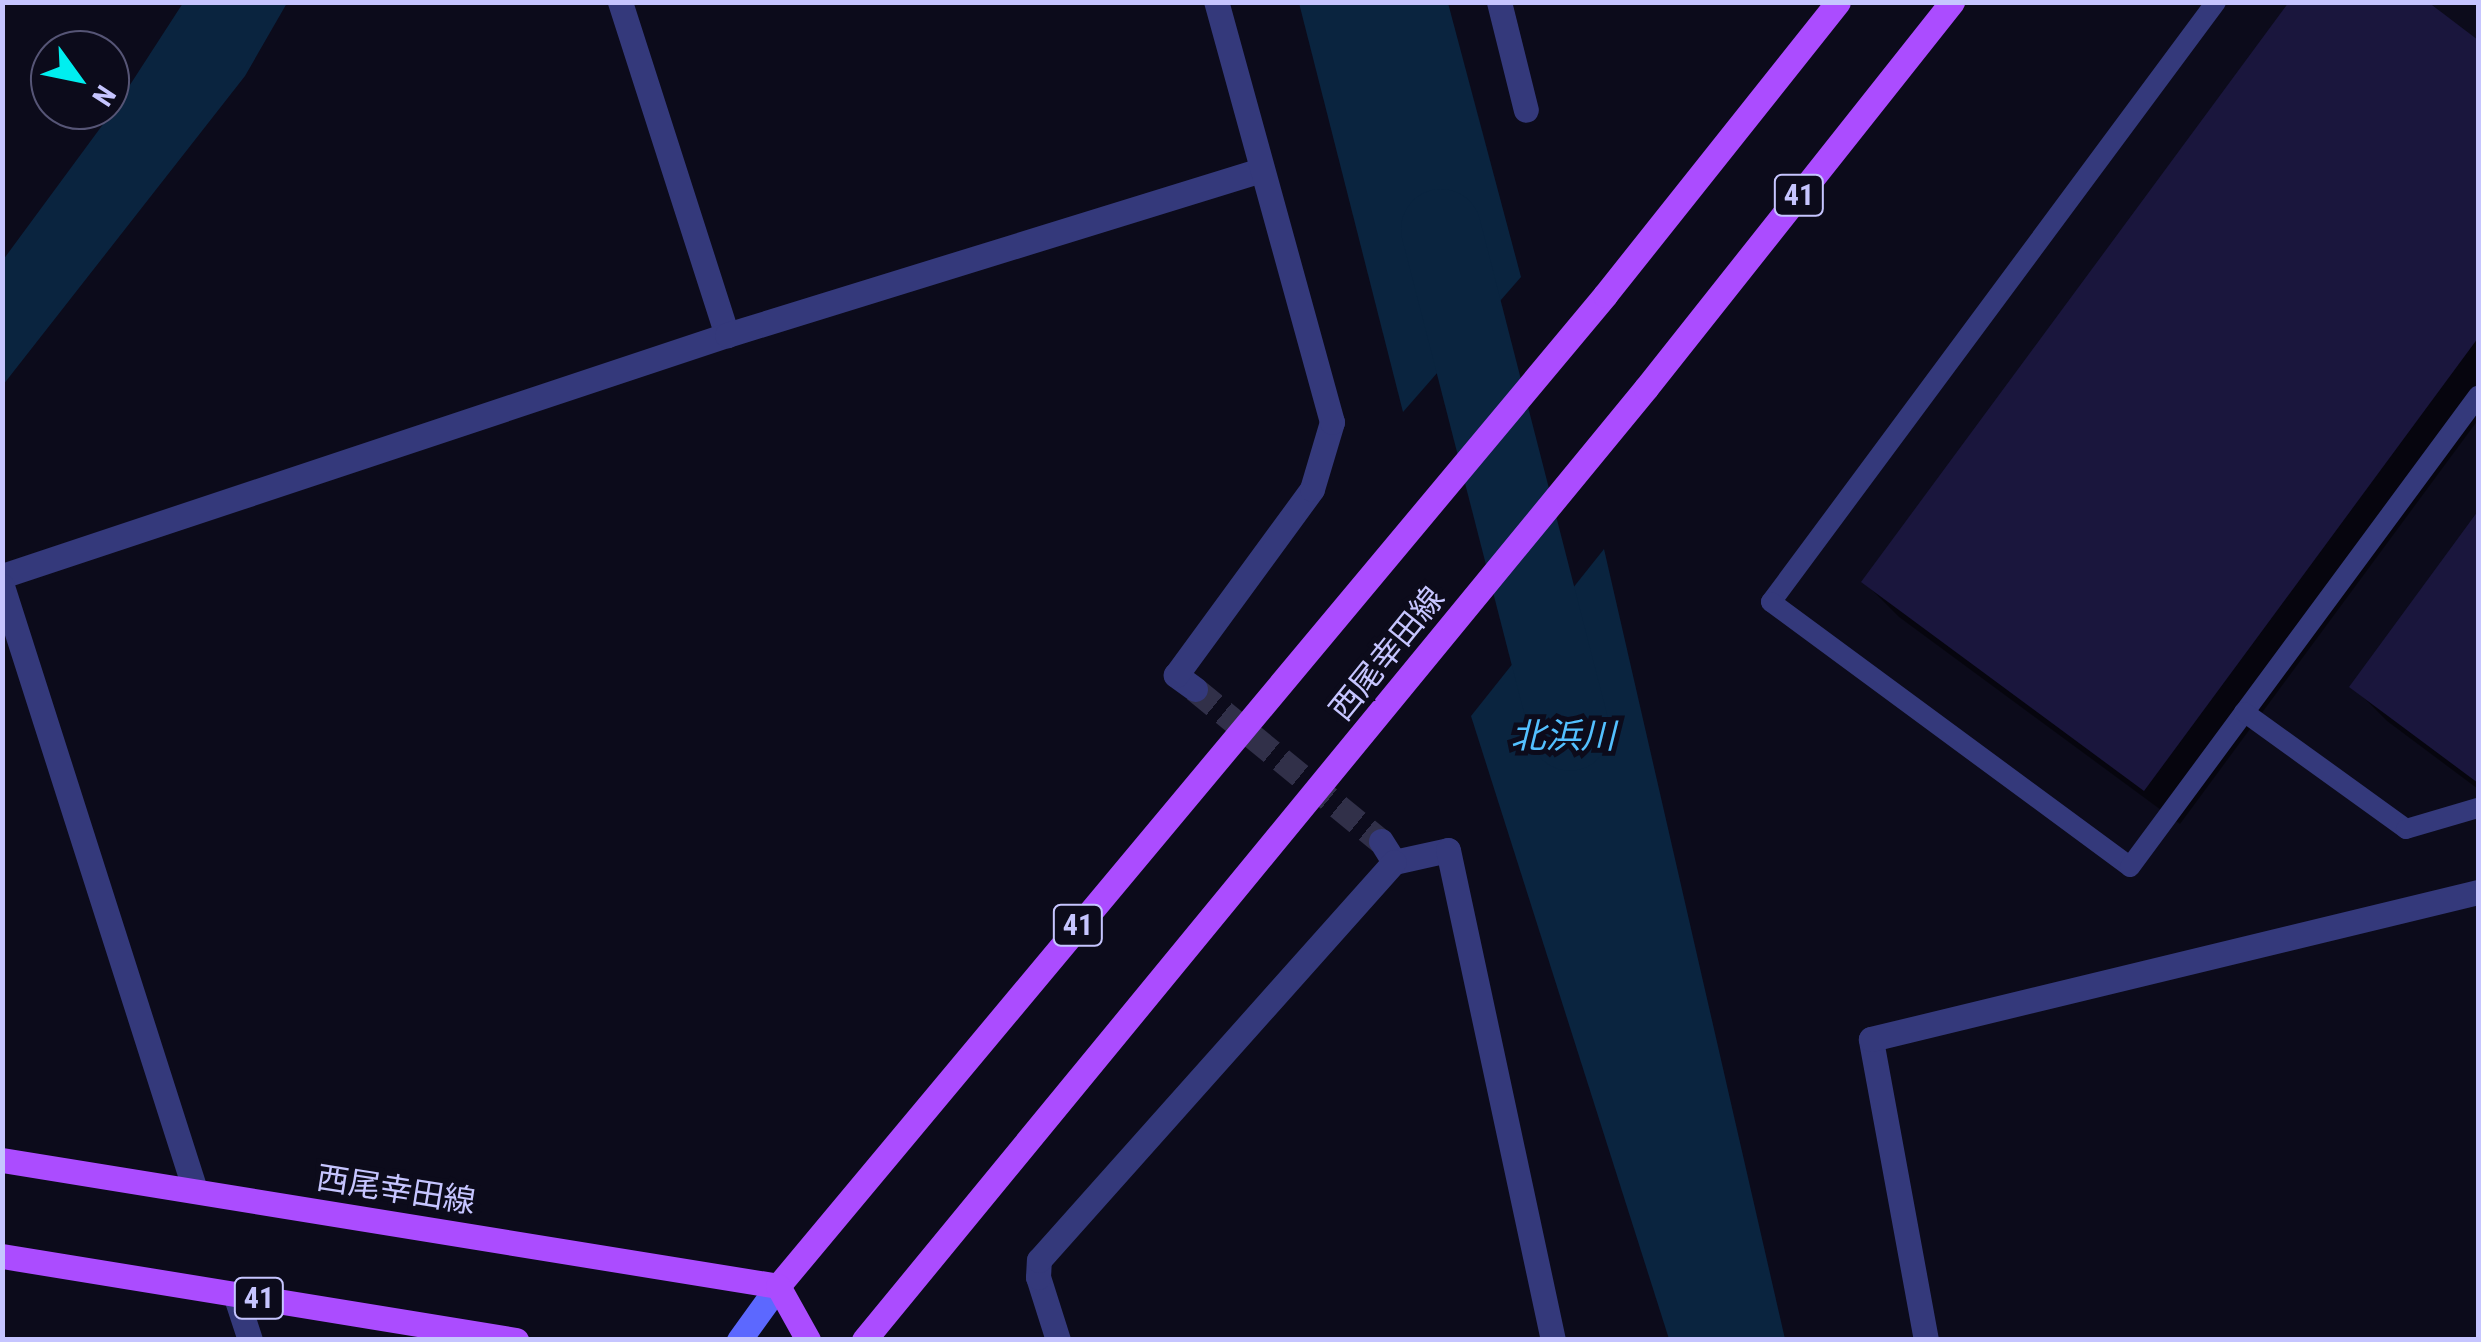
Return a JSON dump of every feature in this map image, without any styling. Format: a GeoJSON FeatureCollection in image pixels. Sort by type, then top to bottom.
{"type":"FeatureCollection","features":[{"type":"Feature","properties":{"kind":"main road","name":"西尾幸田線"},"geometry":{"type":"LineString","coordinates":[[2,1160],[778,1286],[1606,296],[1838,2]]}},
{"type":"Feature","properties":{"kind":"main road","name":"西尾幸田線"},"geometry":{"type":"LineString","coordinates":[[864,1340],[1646,388],[1952,2]]}},
{"type":"Feature","properties":{"kind":"main road","name":"41"},"geometry":{"type":"LineString","coordinates":[[2,1256],[516,1340]]}},
{"type":"Feature","properties":{"kind":"main road"},"geometry":{"type":"LineString","coordinates":[[739,1340],[778,1286],[808,1340]]}},
{"type":"Feature","properties":{"kind":"street"},"geometry":{"type":"LineString","coordinates":[[620,2],[727,335]]}},
{"type":"Feature","properties":{"kind":"street"},"geometry":{"type":"LineString","coordinates":[[1195,689],[1176,674],[1312,489],[1332,422],[1216,2]]}},
{"type":"Feature","properties":{"kind":"street"},"geometry":{"type":"LineString","coordinates":[[1499,2],[1526,110]]}},
{"type":"Feature","properties":{"kind":"street"},"geometry":{"type":"LineString","coordinates":[[2,576],[727,335],[1262,170]]}},
{"type":"Feature","properties":{"kind":"street"},"geometry":{"type":"LineString","coordinates":[[2,586],[195,1190]]}},
{"type":"Feature","properties":{"kind":"street"},"geometry":{"type":"LineString","coordinates":[[1058,1340],[1038,1277],[1039,1260],[1388,851],[1448,850],[1553,1340]]}},
{"type":"Feature","properties":{"kind":"street"},"geometry":{"type":"LineString","coordinates":[[1926,1340],[1871,1039],[2478,892]]}},
{"type":"Feature","properties":{"kind":"street"},"geometry":{"type":"LineString","coordinates":[[235,1294],[250,1340]]}},
{"type":"Feature","properties":{"kind":"lane"},"geometry":{"type":"LineString","coordinates":[[2216,2],[1772,602],[2130,867],[2478,396]]}},
{"type":"Feature","properties":{"kind":"lane"},"geometry":{"type":"LineString","coordinates":[[2244,712],[2406,829],[2478,808]]}},
{"type":"Feature","properties":{"kind":"water"},"geometry":{"type":"Polygon","coordinates":[[[183,3],[287,3],[245,76],[3,385],[3,260],[99,130],[130,130],[130,85],[183,3]]]}},
{"type":"Feature","properties":{"kind":"water"},"geometry":{"type":"Polygon","coordinates":[[[1299,3],[1448,3],[1521,277],[1403,412],[1299,3]]]}},
{"type":"Feature","properties":{"kind":"water","name":"北浜川"},"geometry":{"type":"Polygon","coordinates":[[[1604,549],[1785,1339],[1669,1339],[1471,716],[1604,549]]]}},
{"type":"Feature","properties":{"kind":"building"},"geometry":{"type":"Polygon","coordinates":[[[2289,2],[2428,2],[2478,40],[2478,338],[2144,791],[1861,582],[2289,2]]]}},
{"type":"Feature","properties":{"kind":"building"},"geometry":{"type":"Polygon","coordinates":[[[2478,511],[2478,783],[2349,687],[2478,511]]]}},
{"type":"Feature","properties":{"kind":"waterway","name":"北浜川"},"geometry":{"type":"LineString","coordinates":[[1441,229],[1570,731]]}},
{"type":"Feature","properties":{"kind":"tunnel"},"geometry":{"type":"LineString","coordinates":[[1195,689],[1381,841]]}}]}
